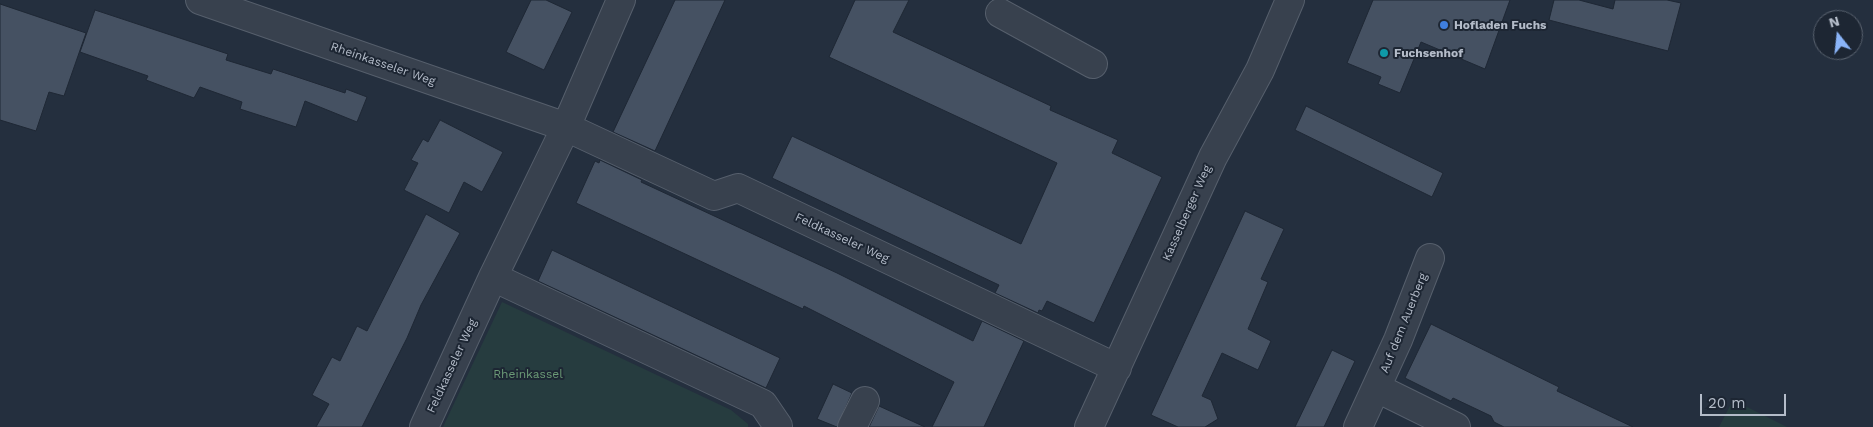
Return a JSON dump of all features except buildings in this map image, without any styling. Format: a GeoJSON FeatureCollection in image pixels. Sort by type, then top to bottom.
{"type":"FeatureCollection","features":[{"type":"Feature","properties":{"kind":"street","name":"Rheinkasseler Weg"},"geometry":{"type":"LineString","coordinates":[[200,0],[566,127]]}},
{"type":"Feature","properties":{"kind":"street","name":"Feldkasseler Weg"},"geometry":{"type":"LineString","coordinates":[[424,427],[493,277],[566,127],[621,0]]}},
{"type":"Feature","properties":{"kind":"street","name":"Kasselberger Weg"},"geometry":{"type":"LineString","coordinates":[[1089,427],[1213,157],[1260,70],[1290,0]]}},
{"type":"Feature","properties":{"kind":"street"},"geometry":{"type":"LineString","coordinates":[[1000,13],[1093,64]]}},
{"type":"Feature","properties":{"kind":"street","name":"Feldkasseler Weg"},"geometry":{"type":"LineString","coordinates":[[566,127],[714,196],[738,188],[1117,368]]}},
{"type":"Feature","properties":{"kind":"street","name":"Auf dem Auerberg"},"geometry":{"type":"LineString","coordinates":[[1358,427],[1377,388],[1430,258]]}},
{"type":"Feature","properties":{"kind":"street"},"geometry":{"type":"LineString","coordinates":[[493,277],[763,404],[782,426]]}},
{"type":"Feature","properties":{"kind":"street","name":"Auf dem Auerberg"},"geometry":{"type":"LineString","coordinates":[[1377,388],[1456,427]]}},
{"type":"Feature","properties":{"kind":"street"},"geometry":{"type":"LineString","coordinates":[[852,427],[865,401]]}},
{"type":"Feature","properties":{"kind":"green space","name":"Rheinkassel"},"geometry":{"type":"Polygon","coordinates":[[[502,302],[731,410],[748,424],[748,427],[443,427],[502,302]]]}},
{"type":"Feature","properties":{"kind":"green space"},"geometry":{"type":"Polygon","coordinates":[[[1733,400],[1787,427],[1719,427],[1733,400]]]}},
{"type":"Feature","properties":{"kind":"place","name":"Hofladen Fuchs"},"geometry":{"type":"Point","coordinates":[1444,25]}},
{"type":"Feature","properties":{"kind":"place","name":"Fuchsenhof"},"geometry":{"type":"Point","coordinates":[1384,53]}}]}
